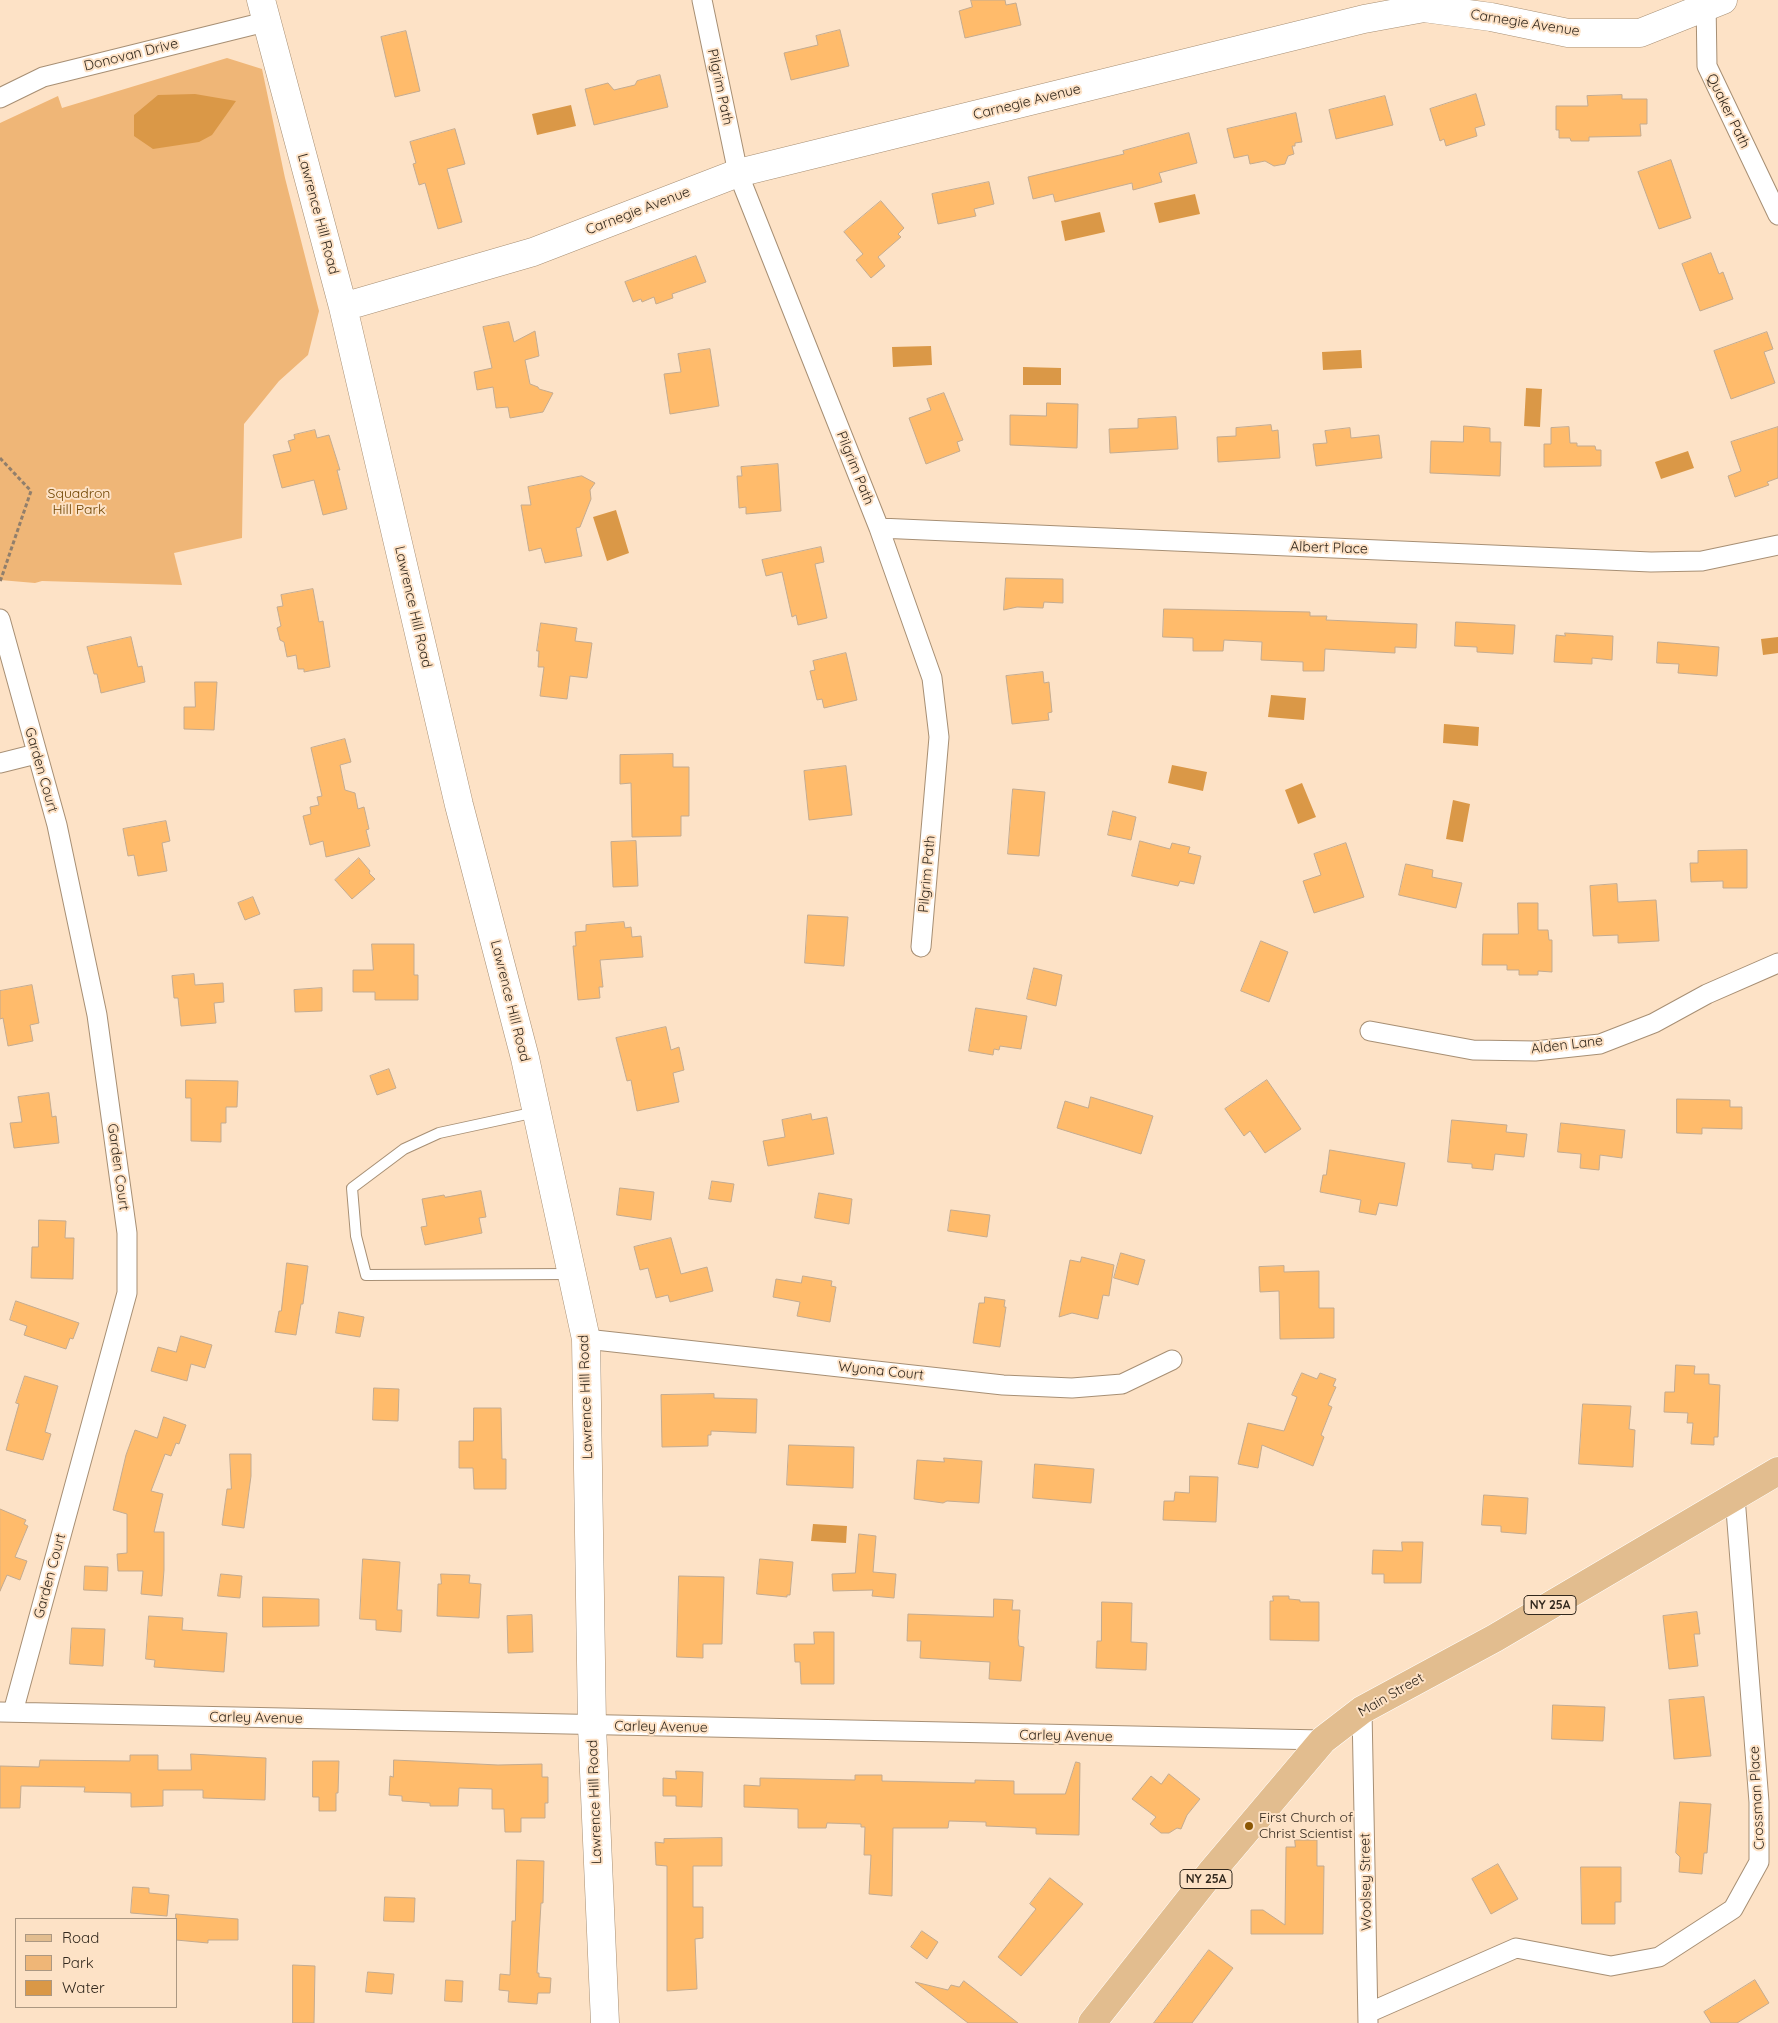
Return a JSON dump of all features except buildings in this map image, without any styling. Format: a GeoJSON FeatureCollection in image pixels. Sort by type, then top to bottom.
{"type":"FeatureCollection","features":[{"type":"Feature","properties":{"kind":"main road","name":"Carnegie Avenue"},"geometry":{"type":"LineString","coordinates":[[343,306],[533,252],[738,173],[1364,19],[1424,8],[1492,17],[1568,33],[1640,33],[1712,3]]}},
{"type":"Feature","properties":{"kind":"main road","name":"Lawrence Hill Road"},"geometry":{"type":"LineString","coordinates":[[263,11],[343,306],[459,805],[525,1058],[586,1338],[592,1726],[605,2023]]}},
{"type":"Feature","properties":{"kind":"main road","name":"Main Street"},"geometry":{"type":"LineString","coordinates":[[1093,2022],[1213,1870],[1322,1740],[1362,1710],[1495,1638],[1778,1471]]}},
{"type":"Feature","properties":{"kind":"street","name":"Pilgrim Path"},"geometry":{"type":"LineString","coordinates":[[702,0],[738,173],[879,528],[932,678],[939,737],[921,947]]}},
{"type":"Feature","properties":{"kind":"street","name":"Quaker Path"},"geometry":{"type":"LineString","coordinates":[[1712,3],[1707,66],[1778,215]]}},
{"type":"Feature","properties":{"kind":"street","name":"Donovan Drive"},"geometry":{"type":"LineString","coordinates":[[0,98],[43,77],[263,11]]}},
{"type":"Feature","properties":{"kind":"street","name":"Albert Place"},"geometry":{"type":"LineString","coordinates":[[879,528],[1651,562],[1702,561],[1778,546]]}},
{"type":"Feature","properties":{"kind":"street","name":"Garden Court"},"geometry":{"type":"LineString","coordinates":[[0,619],[57,825],[98,1015],[127,1233],[127,1293],[7,1712]]}},
{"type":"Feature","properties":{"kind":"street"},"geometry":{"type":"LineString","coordinates":[[0,763],[36,754]]}},
{"type":"Feature","properties":{"kind":"street","name":"Alden Lane"},"geometry":{"type":"LineString","coordinates":[[1370,1031],[1473,1050],[1535,1051],[1600,1044],[1654,1024],[1708,994],[1778,963]]}},
{"type":"Feature","properties":{"kind":"street","name":"Wyona Court"},"geometry":{"type":"LineString","coordinates":[[586,1338],[1003,1385],[1072,1388],[1122,1384],[1172,1360]]}},
{"type":"Feature","properties":{"kind":"street","name":"Crossman Place"},"geometry":{"type":"LineString","coordinates":[[1368,2018],[1516,1948],[1611,1966],[1659,1956],[1733,1909],[1759,1862],[1759,1802],[1735,1496]]}},
{"type":"Feature","properties":{"kind":"street","name":"Woolsey Street"},"geometry":{"type":"LineString","coordinates":[[1362,1710],[1368,2018]]}},
{"type":"Feature","properties":{"kind":"street","name":"Carley Avenue"},"geometry":{"type":"LineString","coordinates":[[7,1712],[592,1726],[1322,1740]]}},
{"type":"Feature","properties":{"kind":"lane"},"geometry":{"type":"LineString","coordinates":[[536,1112],[439,1134],[404,1149],[352,1188],[356,1236],[366,1275],[572,1274]]}},
{"type":"Feature","properties":{"kind":"path"},"geometry":{"type":"LineString","coordinates":[[0,458],[31,491],[0,582]]}},
{"type":"Feature","properties":{"kind":"green space","name":"Squadron Hill Park"},"geometry":{"type":"Polygon","coordinates":[[[227,58],[262,69],[285,178],[319,311],[308,355],[279,381],[244,424],[242,538],[174,553],[182,585],[42,581],[35,583],[0,580],[0,123],[58,96],[62,108],[227,58]]]}},
{"type":"Feature","properties":{"kind":"water"},"geometry":{"type":"Polygon","coordinates":[[[195,94],[236,101],[212,135],[199,142],[153,149],[134,136],[134,115],[158,95],[195,94]]]}},
{"type":"Feature","properties":{"kind":"water"},"geometry":{"type":"Polygon","coordinates":[[[571,105],[576,126],[537,135],[532,114],[571,105]]]}},
{"type":"Feature","properties":{"kind":"water"},"geometry":{"type":"Polygon","coordinates":[[[1195,194],[1200,214],[1159,223],[1154,203],[1195,194]]]}},
{"type":"Feature","properties":{"kind":"water"},"geometry":{"type":"Polygon","coordinates":[[[1100,212],[1105,232],[1065,241],[1061,221],[1100,212]]]}},
{"type":"Feature","properties":{"kind":"water"},"geometry":{"type":"Polygon","coordinates":[[[931,346],[932,365],[893,367],[892,347],[931,346]]]}},
{"type":"Feature","properties":{"kind":"water"},"geometry":{"type":"Polygon","coordinates":[[[1361,350],[1362,368],[1323,370],[1322,352],[1361,350]]]}},
{"type":"Feature","properties":{"kind":"water"},"geometry":{"type":"Polygon","coordinates":[[[1023,367],[1061,368],[1061,385],[1023,385],[1023,367]]]}},
{"type":"Feature","properties":{"kind":"water"},"geometry":{"type":"Polygon","coordinates":[[[1526,388],[1542,389],[1540,427],[1524,426],[1526,388]]]}},
{"type":"Feature","properties":{"kind":"water"},"geometry":{"type":"Polygon","coordinates":[[[1688,451],[1694,468],[1661,479],[1655,462],[1688,451]]]}},
{"type":"Feature","properties":{"kind":"water"},"geometry":{"type":"Polygon","coordinates":[[[616,510],[629,553],[607,561],[593,517],[616,510]]]}},
{"type":"Feature","properties":{"kind":"water"},"geometry":{"type":"Polygon","coordinates":[[[1778,637],[1778,653],[1763,655],[1761,639],[1778,637]]]}},
{"type":"Feature","properties":{"kind":"water"},"geometry":{"type":"Polygon","coordinates":[[[1271,695],[1306,698],[1304,720],[1268,717],[1271,695]]]}},
{"type":"Feature","properties":{"kind":"water"},"geometry":{"type":"Polygon","coordinates":[[[1444,724],[1479,727],[1478,746],[1443,743],[1444,724]]]}},
{"type":"Feature","properties":{"kind":"water"},"geometry":{"type":"Polygon","coordinates":[[[1172,765],[1207,772],[1203,791],[1168,783],[1172,765]]]}},
{"type":"Feature","properties":{"kind":"water"},"geometry":{"type":"Polygon","coordinates":[[[1302,783],[1316,817],[1298,824],[1285,790],[1302,783]]]}},
{"type":"Feature","properties":{"kind":"water"},"geometry":{"type":"Polygon","coordinates":[[[1453,800],[1470,804],[1463,842],[1446,839],[1453,800]]]}},
{"type":"Feature","properties":{"kind":"water"},"geometry":{"type":"Polygon","coordinates":[[[813,1524],[847,1526],[846,1543],[811,1541],[813,1524]]]}},
{"type":"Feature","properties":{"kind":"place","name":"First Church of Christ Scientist"},"geometry":{"type":"Point","coordinates":[1249,1826]}}]}
